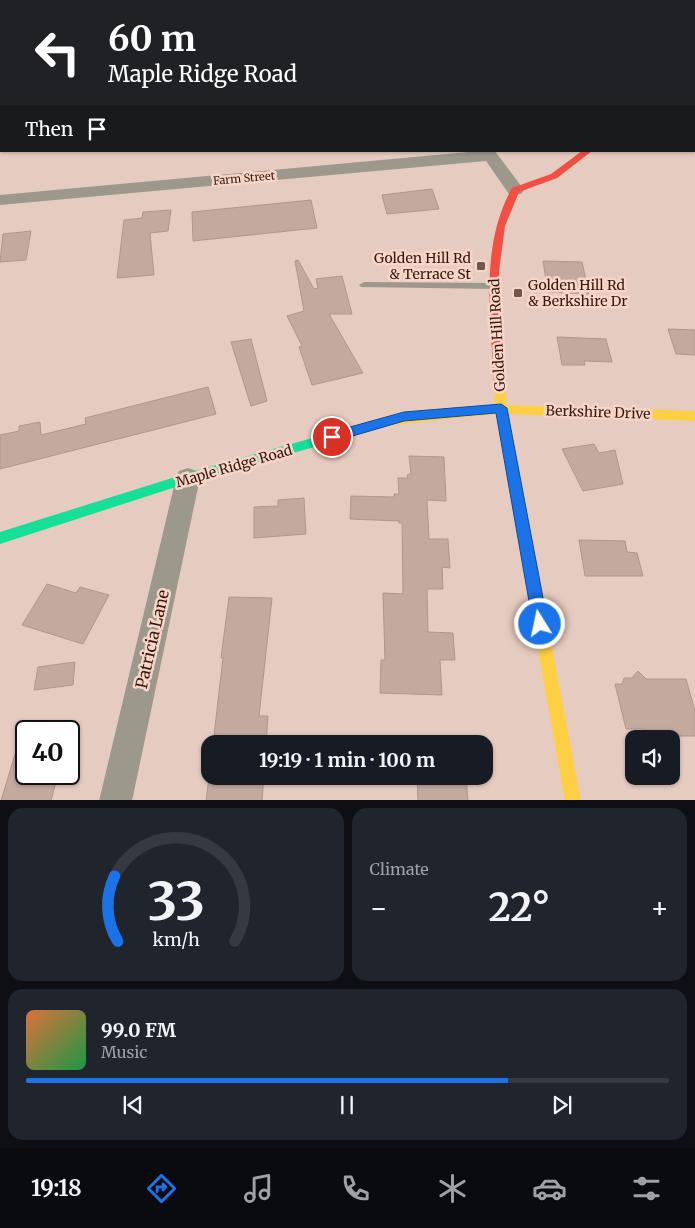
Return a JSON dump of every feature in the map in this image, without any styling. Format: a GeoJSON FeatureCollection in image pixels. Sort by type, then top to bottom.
{"type":"FeatureCollection","features":[{"type":"Feature","properties":{"kind":"street"},"geometry":{"type":"LineString","coordinates":[[488,153],[515,190],[548,181],[575,164],[587,152]]}},
{"type":"Feature","properties":{"kind":"street","name":"Farm Street"},"geometry":{"type":"LineString","coordinates":[[0,200],[488,153]]}},
{"type":"Feature","properties":{"kind":"street","name":"Golden Hill Road"},"geometry":{"type":"LineString","coordinates":[[515,190],[501,226],[494,271],[501,408],[572,800]]}},
{"type":"Feature","properties":{"kind":"street","name":"Berkshire Drive"},"geometry":{"type":"LineString","coordinates":[[501,408],[695,416]]}},
{"type":"Feature","properties":{"kind":"street","name":"Maple Ridge Road"},"geometry":{"type":"LineString","coordinates":[[0,538],[188,478],[404,417],[501,408]]}},
{"type":"Feature","properties":{"kind":"street","name":"Patricia Lane"},"geometry":{"type":"LineString","coordinates":[[115,800],[188,478]]}},
{"type":"Feature","properties":{"kind":"lane"},"geometry":{"type":"LineString","coordinates":[[364,286],[495,286]]}},
{"type":"Feature","properties":{"kind":"building"},"geometry":{"type":"Polygon","coordinates":[[[432,189],[439,209],[387,214],[382,195],[432,189]]]}},
{"type":"Feature","properties":{"kind":"building"},"geometry":{"type":"Polygon","coordinates":[[[311,200],[317,228],[193,241],[192,212],[311,200]]]}},
{"type":"Feature","properties":{"kind":"building"},"geometry":{"type":"Polygon","coordinates":[[[171,210],[168,231],[150,233],[154,275],[117,278],[124,220],[142,218],[143,212],[171,210]]]}},
{"type":"Feature","properties":{"kind":"building"},"geometry":{"type":"Polygon","coordinates":[[[31,231],[26,260],[0,262],[3,234],[31,231]]]}},
{"type":"Feature","properties":{"kind":"building"},"geometry":{"type":"Polygon","coordinates":[[[298,260],[314,289],[318,288],[316,279],[342,276],[352,314],[329,314],[363,373],[312,385],[299,347],[302,346],[287,316],[304,311],[295,261],[298,260]]]}},
{"type":"Feature","properties":{"kind":"building"},"geometry":{"type":"Polygon","coordinates":[[[543,261],[582,262],[589,294],[548,292],[543,261]]]}},
{"type":"Feature","properties":{"kind":"building"},"geometry":{"type":"Polygon","coordinates":[[[668,329],[695,330],[695,355],[676,354],[668,329]]]}},
{"type":"Feature","properties":{"kind":"building"},"geometry":{"type":"Polygon","coordinates":[[[557,337],[606,339],[612,362],[584,361],[585,365],[562,365],[557,337]]]}},
{"type":"Feature","properties":{"kind":"building"},"geometry":{"type":"Polygon","coordinates":[[[251,339],[267,401],[251,406],[231,342],[251,339]]]}},
{"type":"Feature","properties":{"kind":"building"},"geometry":{"type":"Polygon","coordinates":[[[208,387],[216,414],[0,469],[0,435],[19,431],[19,426],[40,422],[41,435],[86,424],[85,418],[208,387]]]}},
{"type":"Feature","properties":{"kind":"building"},"geometry":{"type":"Polygon","coordinates":[[[594,444],[599,453],[615,450],[623,484],[583,491],[562,449],[594,444]]]}},
{"type":"Feature","properties":{"kind":"building"},"geometry":{"type":"Polygon","coordinates":[[[409,456],[444,457],[446,501],[427,500],[429,539],[448,539],[450,568],[442,567],[443,589],[427,589],[428,632],[453,633],[455,660],[440,660],[442,695],[380,693],[381,660],[385,660],[383,593],[403,594],[402,523],[399,523],[399,521],[350,519],[351,496],[394,497],[394,494],[399,494],[398,478],[408,478],[407,475],[411,474],[409,456]]]}},
{"type":"Feature","properties":{"kind":"building"},"geometry":{"type":"Polygon","coordinates":[[[304,498],[306,534],[254,538],[254,507],[278,506],[278,500],[304,498]]]}},
{"type":"Feature","properties":{"kind":"building"},"geometry":{"type":"Polygon","coordinates":[[[579,540],[625,541],[627,552],[637,553],[643,576],[585,576],[579,540]]]}},
{"type":"Feature","properties":{"kind":"building"},"geometry":{"type":"Polygon","coordinates":[[[47,584],[76,593],[80,587],[109,595],[83,644],[22,625],[47,584]]]}},
{"type":"Feature","properties":{"kind":"building"},"geometry":{"type":"Polygon","coordinates":[[[229,597],[272,598],[259,716],[268,716],[267,735],[214,735],[223,658],[221,658],[229,597]]]}},
{"type":"Feature","properties":{"kind":"building"},"geometry":{"type":"Polygon","coordinates":[[[75,662],[73,685],[34,690],[38,667],[75,662]]]}},
{"type":"Feature","properties":{"kind":"building"},"geometry":{"type":"Polygon","coordinates":[[[638,671],[646,679],[686,679],[695,711],[695,736],[680,736],[680,730],[626,729],[615,684],[622,684],[624,678],[632,678],[638,671]]]}},
{"type":"Feature","properties":{"kind":"building"},"geometry":{"type":"Polygon","coordinates":[[[15,754],[15,785],[55,785],[51,800],[1,800],[15,754]]]}},
{"type":"Feature","properties":{"kind":"building"},"geometry":{"type":"Polygon","coordinates":[[[208,785],[263,785],[262,800],[206,800],[208,785]]]}},
{"type":"Feature","properties":{"kind":"building"},"geometry":{"type":"Polygon","coordinates":[[[417,785],[467,785],[468,800],[418,800],[417,785]]]}},
{"type":"Feature","properties":{"kind":"traffic: fast"},"geometry":{"type":"LineString","coordinates":[[0,538],[188,478],[394,420]]}},
{"type":"Feature","properties":{"kind":"traffic: slow"},"geometry":{"type":"LineString","coordinates":[[500,383],[501,409],[573,800]]}},
{"type":"Feature","properties":{"kind":"traffic: slow"},"geometry":{"type":"LineString","coordinates":[[394,420],[501,409],[695,416]]}},
{"type":"Feature","properties":{"kind":"traffic: jam"},"geometry":{"type":"LineString","coordinates":[[500,383],[494,271],[501,226],[515,190],[554,176],[587,152]]}},
{"type":"Feature","properties":{"kind":"place","name":"Golden Hill Rd & Terrace St"},"geometry":{"type":"Point","coordinates":[481,266]}},
{"type":"Feature","properties":{"kind":"place","name":"Golden Hill Rd & Berkshire Dr"},"geometry":{"type":"Point","coordinates":[518,293]}},
{"type":"Feature","properties":{"kind":"route"},"geometry":{"type":"LineString","coordinates":[[332,437],[404,417],[501,408],[540,624]]}}]}
